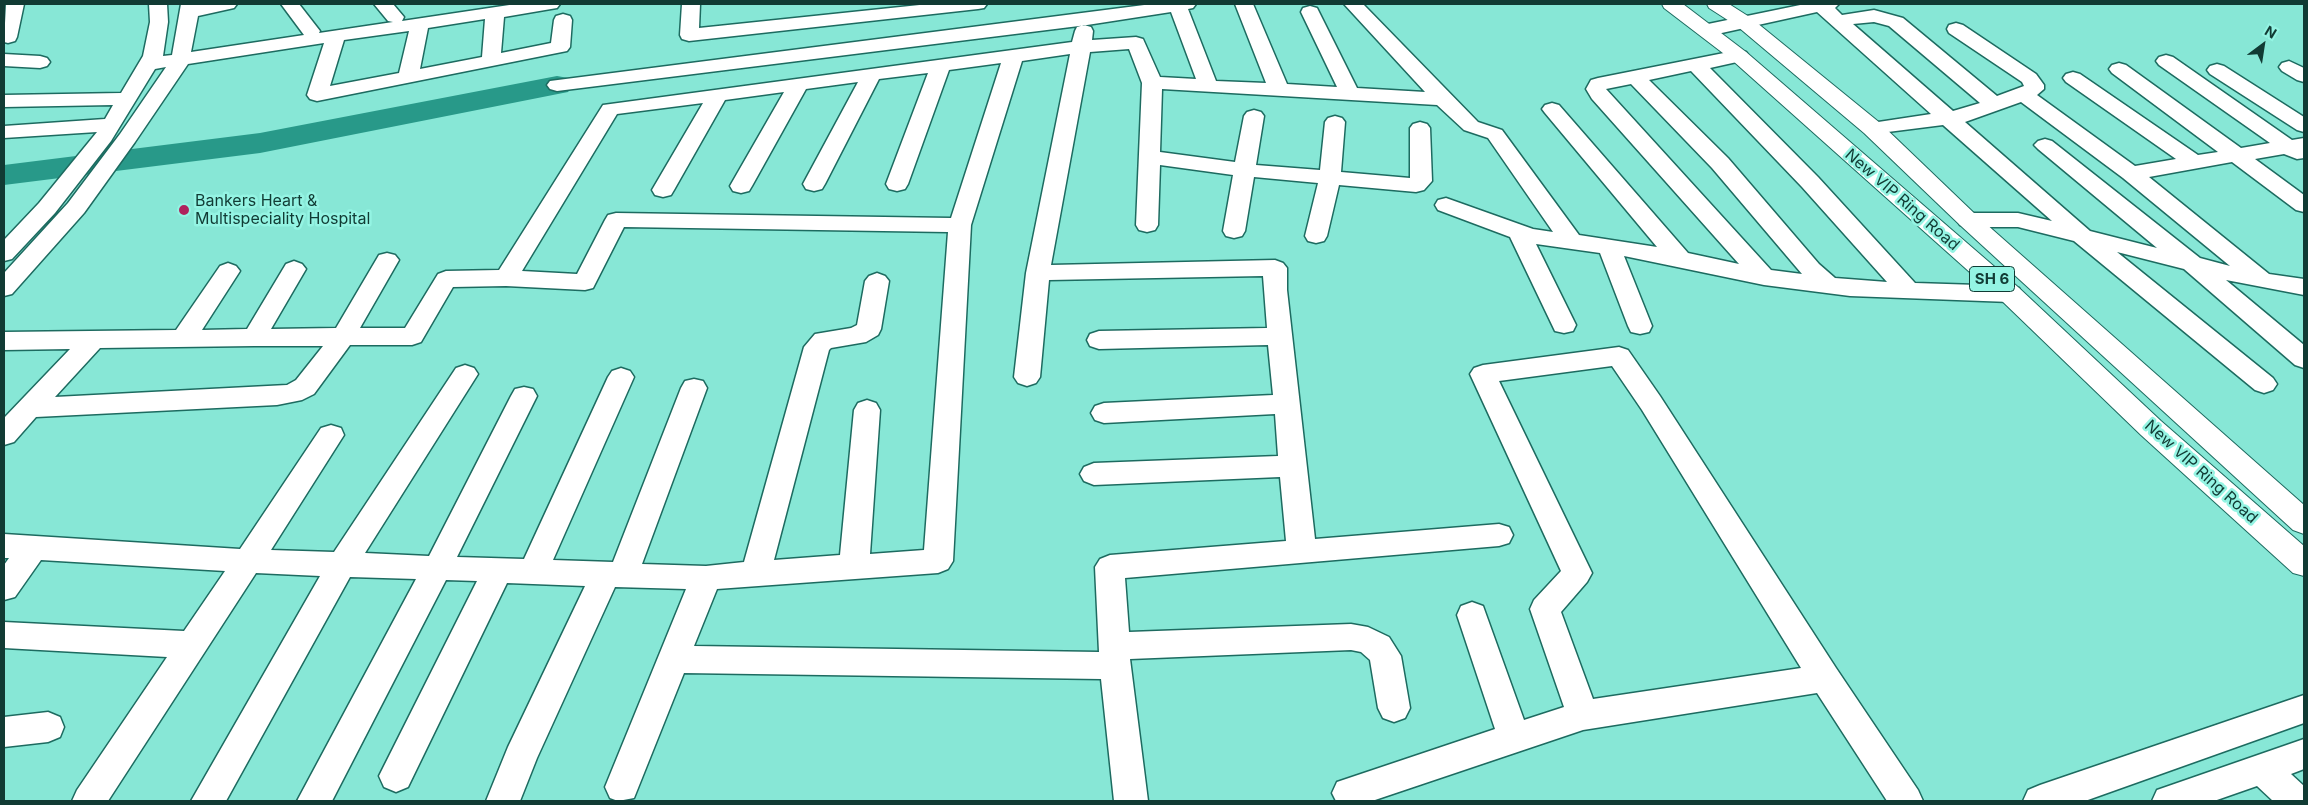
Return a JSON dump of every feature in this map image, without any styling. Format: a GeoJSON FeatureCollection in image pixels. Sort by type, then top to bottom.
{"type":"FeatureCollection","features":[{"type":"Feature","properties":{"kind":"main road","name":"New VIP Ring Road"},"geometry":{"type":"LineString","coordinates":[[1671,4],[1708,30],[1739,56],[2010,294],[2152,428],[2304,564]]}},
{"type":"Feature","properties":{"kind":"main road","name":"New VIP Ring Road"},"geometry":{"type":"LineString","coordinates":[[1716,4],[1744,22],[1872,128],[1968,220],[2304,522]]}},
{"type":"Feature","properties":{"kind":"street"},"geometry":{"type":"LineString","coordinates":[[8,37],[15,4]]}},
{"type":"Feature","properties":{"kind":"street"},"geometry":{"type":"LineString","coordinates":[[4,254],[47,208],[107,131],[150,60],[159,22],[158,4]]}},
{"type":"Feature","properties":{"kind":"street"},"geometry":{"type":"LineString","coordinates":[[4,288],[76,208],[128,138],[181,56],[190,8],[228,4]]}},
{"type":"Feature","properties":{"kind":"street"},"geometry":{"type":"LineString","coordinates":[[290,4],[311,31]]}},
{"type":"Feature","properties":{"kind":"street"},"geometry":{"type":"LineString","coordinates":[[181,56],[311,31],[389,10],[551,4]]}},
{"type":"Feature","properties":{"kind":"street"},"geometry":{"type":"LineString","coordinates":[[690,4],[689,35],[770,19],[978,4]]}},
{"type":"Feature","properties":{"kind":"street"},"geometry":{"type":"LineString","coordinates":[[557,84],[771,58],[1088,11],[1180,4],[1208,86]]}},
{"type":"Feature","properties":{"kind":"street"},"geometry":{"type":"LineString","coordinates":[[1244,4],[1279,90]]}},
{"type":"Feature","properties":{"kind":"street"},"geometry":{"type":"LineString","coordinates":[[1353,4],[1471,126],[1495,134],[1590,244]]}},
{"type":"Feature","properties":{"kind":"street"},"geometry":{"type":"LineString","coordinates":[[150,60],[336,37],[420,24],[474,7]]}},
{"type":"Feature","properties":{"kind":"street"},"geometry":{"type":"LineString","coordinates":[[474,7],[492,60]]}},
{"type":"Feature","properties":{"kind":"street"},"geometry":{"type":"LineString","coordinates":[[1708,30],[1744,22],[1830,10],[1874,16],[1896,22],[1994,104]]}},
{"type":"Feature","properties":{"kind":"street"},"geometry":{"type":"LineString","coordinates":[[1830,10],[1946,118],[2082,236],[2264,384]]}},
{"type":"Feature","properties":{"kind":"street"},"geometry":{"type":"LineString","coordinates":[[1027,377],[1038,273],[1088,11]]}},
{"type":"Feature","properties":{"kind":"street"},"geometry":{"type":"LineString","coordinates":[[1310,12],[1350,94]]}},
{"type":"Feature","properties":{"kind":"street"},"geometry":{"type":"LineString","coordinates":[[770,19],[771,58],[777,88]]}},
{"type":"Feature","properties":{"kind":"street"},"geometry":{"type":"LineString","coordinates":[[336,37],[317,95],[560,47],[563,20]]}},
{"type":"Feature","properties":{"kind":"street"},"geometry":{"type":"LineString","coordinates":[[408,77],[420,24]]}},
{"type":"Feature","properties":{"kind":"street"},"geometry":{"type":"LineString","coordinates":[[1872,128],[1962,116],[2034,89],[2034,85],[2029,78],[1956,29]]}},
{"type":"Feature","properties":{"kind":"street"},"geometry":{"type":"LineString","coordinates":[[506,278],[610,109],[1081,48],[1136,43],[1152,82],[1147,225]]}},
{"type":"Feature","properties":{"kind":"street"},"geometry":{"type":"LineString","coordinates":[[1739,56],[1598,84],[1596,89],[1599,95],[1764,278]]}},
{"type":"Feature","properties":{"kind":"street"},"geometry":{"type":"LineString","coordinates":[[4,546],[250,560],[706,578],[938,561],[960,225],[1014,57]]}},
{"type":"Feature","properties":{"kind":"street"},"geometry":{"type":"LineString","coordinates":[[4,60],[40,62]]}},
{"type":"Feature","properties":{"kind":"street"},"geometry":{"type":"LineString","coordinates":[[2166,61],[2299,150]]}},
{"type":"Feature","properties":{"kind":"street"},"geometry":{"type":"LineString","coordinates":[[1696,65],[1810,182],[1908,290]]}},
{"type":"Feature","properties":{"kind":"street"},"geometry":{"type":"LineString","coordinates":[[897,184],[940,67]]}},
{"type":"Feature","properties":{"kind":"street"},"geometry":{"type":"LineString","coordinates":[[2119,68],[2304,205]]}},
{"type":"Feature","properties":{"kind":"street"},"geometry":{"type":"LineString","coordinates":[[2217,70],[2304,126]]}},
{"type":"Feature","properties":{"kind":"street"},"geometry":{"type":"LineString","coordinates":[[814,184],[871,76]]}},
{"type":"Feature","properties":{"kind":"street"},"geometry":{"type":"LineString","coordinates":[[1635,77],[1720,163],[1811,269],[1828,286]]}},
{"type":"Feature","properties":{"kind":"street"},"geometry":{"type":"LineString","coordinates":[[2073,78],[2194,162]]}},
{"type":"Feature","properties":{"kind":"street"},"geometry":{"type":"LineString","coordinates":[[1152,82],[1443,99]]}},
{"type":"Feature","properties":{"kind":"street"},"geometry":{"type":"LineString","coordinates":[[741,186],[798,85]]}},
{"type":"Feature","properties":{"kind":"street"},"geometry":{"type":"LineString","coordinates":[[2023,94],[2131,173],[2262,280]]}},
{"type":"Feature","properties":{"kind":"street"},"geometry":{"type":"LineString","coordinates":[[663,190],[718,95]]}},
{"type":"Feature","properties":{"kind":"street"},"geometry":{"type":"LineString","coordinates":[[4,101],[126,99]]}},
{"type":"Feature","properties":{"kind":"street"},"geometry":{"type":"LineString","coordinates":[[1552,109],[1680,259]]}},
{"type":"Feature","properties":{"kind":"street"},"geometry":{"type":"LineString","coordinates":[[1234,231],[1254,116]]}},
{"type":"Feature","properties":{"kind":"street"},"geometry":{"type":"LineString","coordinates":[[1316,236],[1330,178],[1335,122]]}},
{"type":"Feature","properties":{"kind":"street"},"geometry":{"type":"LineString","coordinates":[[1150,157],[1245,170],[1416,186],[1421,181],[1420,128]]}},
{"type":"Feature","properties":{"kind":"street"},"geometry":{"type":"LineString","coordinates":[[4,132],[107,131]]}},
{"type":"Feature","properties":{"kind":"street"},"geometry":{"type":"LineString","coordinates":[[1519,137],[1590,244],[1640,326]]}},
{"type":"Feature","properties":{"kind":"street"},"geometry":{"type":"LineString","coordinates":[[2045,145],[2304,358]]}},
{"type":"Feature","properties":{"kind":"street"},"geometry":{"type":"LineString","coordinates":[[2131,173],[2194,162],[2299,150]]}},
{"type":"Feature","properties":{"kind":"street"},"geometry":{"type":"LineString","coordinates":[[1446,205],[1529,236],[1680,259],[1764,278],[1828,286],[2010,294]]}},
{"type":"Feature","properties":{"kind":"street"},"geometry":{"type":"LineString","coordinates":[[4,341],[412,336],[446,279],[506,278],[585,282],[616,220],[960,225]]}},
{"type":"Feature","properties":{"kind":"street"},"geometry":{"type":"LineString","coordinates":[[1968,220],[2018,220],[2192,264],[2262,280],[2304,287]]}},
{"type":"Feature","properties":{"kind":"street"},"geometry":{"type":"LineString","coordinates":[[1519,232],[1564,325]]}},
{"type":"Feature","properties":{"kind":"street"},"geometry":{"type":"LineString","coordinates":[[29,408],[277,396],[293,393],[305,387],[343,337],[387,260]]}},
{"type":"Feature","properties":{"kind":"street"},"geometry":{"type":"LineString","coordinates":[[1038,273],[1276,268],[1280,336],[1302,552]]}},
{"type":"Feature","properties":{"kind":"street"},"geometry":{"type":"LineString","coordinates":[[254,338],[294,269]]}},
{"type":"Feature","properties":{"kind":"street"},"geometry":{"type":"LineString","coordinates":[[183,339],[228,271]]}},
{"type":"Feature","properties":{"kind":"street"},"geometry":{"type":"LineString","coordinates":[[756,573],[817,347],[824,340],[857,336],[869,329],[877,281]]}},
{"type":"Feature","properties":{"kind":"street"},"geometry":{"type":"LineString","coordinates":[[1100,340],[1280,336]]}},
{"type":"Feature","properties":{"kind":"street"},"geometry":{"type":"LineString","coordinates":[[4,435],[93,340]]}},
{"type":"Feature","properties":{"kind":"street"},"geometry":{"type":"LineString","coordinates":[[1583,715],[1545,610],[1577,572],[1483,374],[1619,356],[1906,801]]}},
{"type":"Feature","properties":{"kind":"street"},"geometry":{"type":"LineString","coordinates":[[208,801],[342,564],[465,374]]}},
{"type":"Feature","properties":{"kind":"street"},"geometry":{"type":"LineString","coordinates":[[533,572],[621,378]]}},
{"type":"Feature","properties":{"kind":"street"},"geometry":{"type":"LineString","coordinates":[[503,801],[520,758],[614,575],[694,388]]}},
{"type":"Feature","properties":{"kind":"street"},"geometry":{"type":"LineString","coordinates":[[314,801],[437,568],[524,396]]}},
{"type":"Feature","properties":{"kind":"street"},"geometry":{"type":"LineString","coordinates":[[1104,413],[1287,404]]}},
{"type":"Feature","properties":{"kind":"street"},"geometry":{"type":"LineString","coordinates":[[854,567],[867,410]]}},
{"type":"Feature","properties":{"kind":"street"},"geometry":{"type":"LineString","coordinates":[[89,801],[194,645],[331,435]]}},
{"type":"Feature","properties":{"kind":"street"},"geometry":{"type":"LineString","coordinates":[[1094,474],[1293,466]]}},
{"type":"Feature","properties":{"kind":"street"},"geometry":{"type":"LineString","coordinates":[[1131,801],[1114,656],[1110,567],[1499,535]]}},
{"type":"Feature","properties":{"kind":"street"},"geometry":{"type":"LineString","coordinates":[[4,588],[33,548]]}},
{"type":"Feature","properties":{"kind":"street"},"geometry":{"type":"LineString","coordinates":[[396,776],[498,570]]}},
{"type":"Feature","properties":{"kind":"street"},"geometry":{"type":"LineString","coordinates":[[622,787],[706,578]]}},
{"type":"Feature","properties":{"kind":"street"},"geometry":{"type":"LineString","coordinates":[[1472,615],[1514,738]]}},
{"type":"Feature","properties":{"kind":"street"},"geometry":{"type":"LineString","coordinates":[[4,635],[194,645]]}},
{"type":"Feature","properties":{"kind":"street"},"geometry":{"type":"LineString","coordinates":[[674,659],[1114,656],[1351,637],[1368,640],[1378,646],[1385,656],[1394,708]]}},
{"type":"Feature","properties":{"kind":"street"},"geometry":{"type":"LineString","coordinates":[[1354,801],[1350,794],[1583,715],[1825,678]]}},
{"type":"Feature","properties":{"kind":"street"},"geometry":{"type":"LineString","coordinates":[[2040,801],[2304,709]]}},
{"type":"Feature","properties":{"kind":"street"},"geometry":{"type":"LineString","coordinates":[[4,732],[48,727]]}},
{"type":"Feature","properties":{"kind":"street"},"geometry":{"type":"LineString","coordinates":[[2169,801],[2304,754]]}},
{"type":"Feature","properties":{"kind":"street"},"geometry":{"type":"LineString","coordinates":[[2262,768],[2296,801]]}},
{"type":"Feature","properties":{"kind":"waterway"},"geometry":{"type":"LineString","coordinates":[[4,175],[260,143],[557,85]]}},
{"type":"Feature","properties":{"kind":"place","name":"Bankers Heart & Multispeciality Hospital"},"geometry":{"type":"Point","coordinates":[184,210]}}]}
